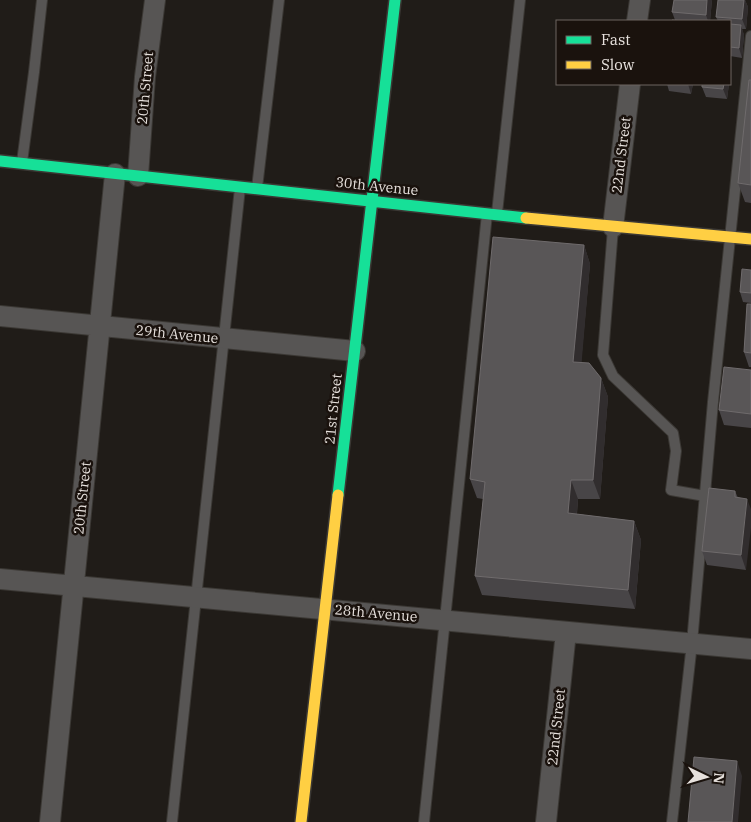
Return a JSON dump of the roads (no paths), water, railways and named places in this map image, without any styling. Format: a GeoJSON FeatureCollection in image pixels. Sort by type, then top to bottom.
{"type":"FeatureCollection","features":[{"type":"Feature","properties":{"kind":"street","name":"20th Street"},"geometry":{"type":"LineString","coordinates":[[138,176],[145,77],[155,0]]}},
{"type":"Feature","properties":{"kind":"street","name":"21st Street"},"geometry":{"type":"LineString","coordinates":[[301,822],[395,0]]}},
{"type":"Feature","properties":{"kind":"street"},"geometry":{"type":"LineString","coordinates":[[637,20],[640,0]]}},
{"type":"Feature","properties":{"kind":"street","name":"22nd Street"},"geometry":{"type":"LineString","coordinates":[[613,227],[630,85]]}},
{"type":"Feature","properties":{"kind":"street","name":"30th Avenue"},"geometry":{"type":"LineString","coordinates":[[0,161],[613,227],[751,239]]}},
{"type":"Feature","properties":{"kind":"street","name":"20th Street"},"geometry":{"type":"LineString","coordinates":[[50,822],[115,174]]}},
{"type":"Feature","properties":{"kind":"street","name":"29th Avenue"},"geometry":{"type":"LineString","coordinates":[[0,316],[355,351]]}},
{"type":"Feature","properties":{"kind":"street","name":"28th Avenue"},"geometry":{"type":"LineString","coordinates":[[0,579],[751,649]]}},
{"type":"Feature","properties":{"kind":"street","name":"22nd Street"},"geometry":{"type":"LineString","coordinates":[[546,822],[566,632]]}},
{"type":"Feature","properties":{"kind":"lane"},"geometry":{"type":"LineString","coordinates":[[22,163],[42,0]]}},
{"type":"Feature","properties":{"kind":"lane"},"geometry":{"type":"LineString","coordinates":[[257,189],[279,0]]}},
{"type":"Feature","properties":{"kind":"lane"},"geometry":{"type":"LineString","coordinates":[[424,822],[444,619],[492,214],[520,0]]}},
{"type":"Feature","properties":{"kind":"lane"},"geometry":{"type":"LineString","coordinates":[[672,822],[692,643],[713,402],[751,36]]}},
{"type":"Feature","properties":{"kind":"lane"},"geometry":{"type":"LineString","coordinates":[[172,822],[240,187]]}},
{"type":"Feature","properties":{"kind":"lane"},"geometry":{"type":"LineString","coordinates":[[613,227],[603,356],[613,376],[673,433],[676,451],[671,490],[705,496]]}}]}
